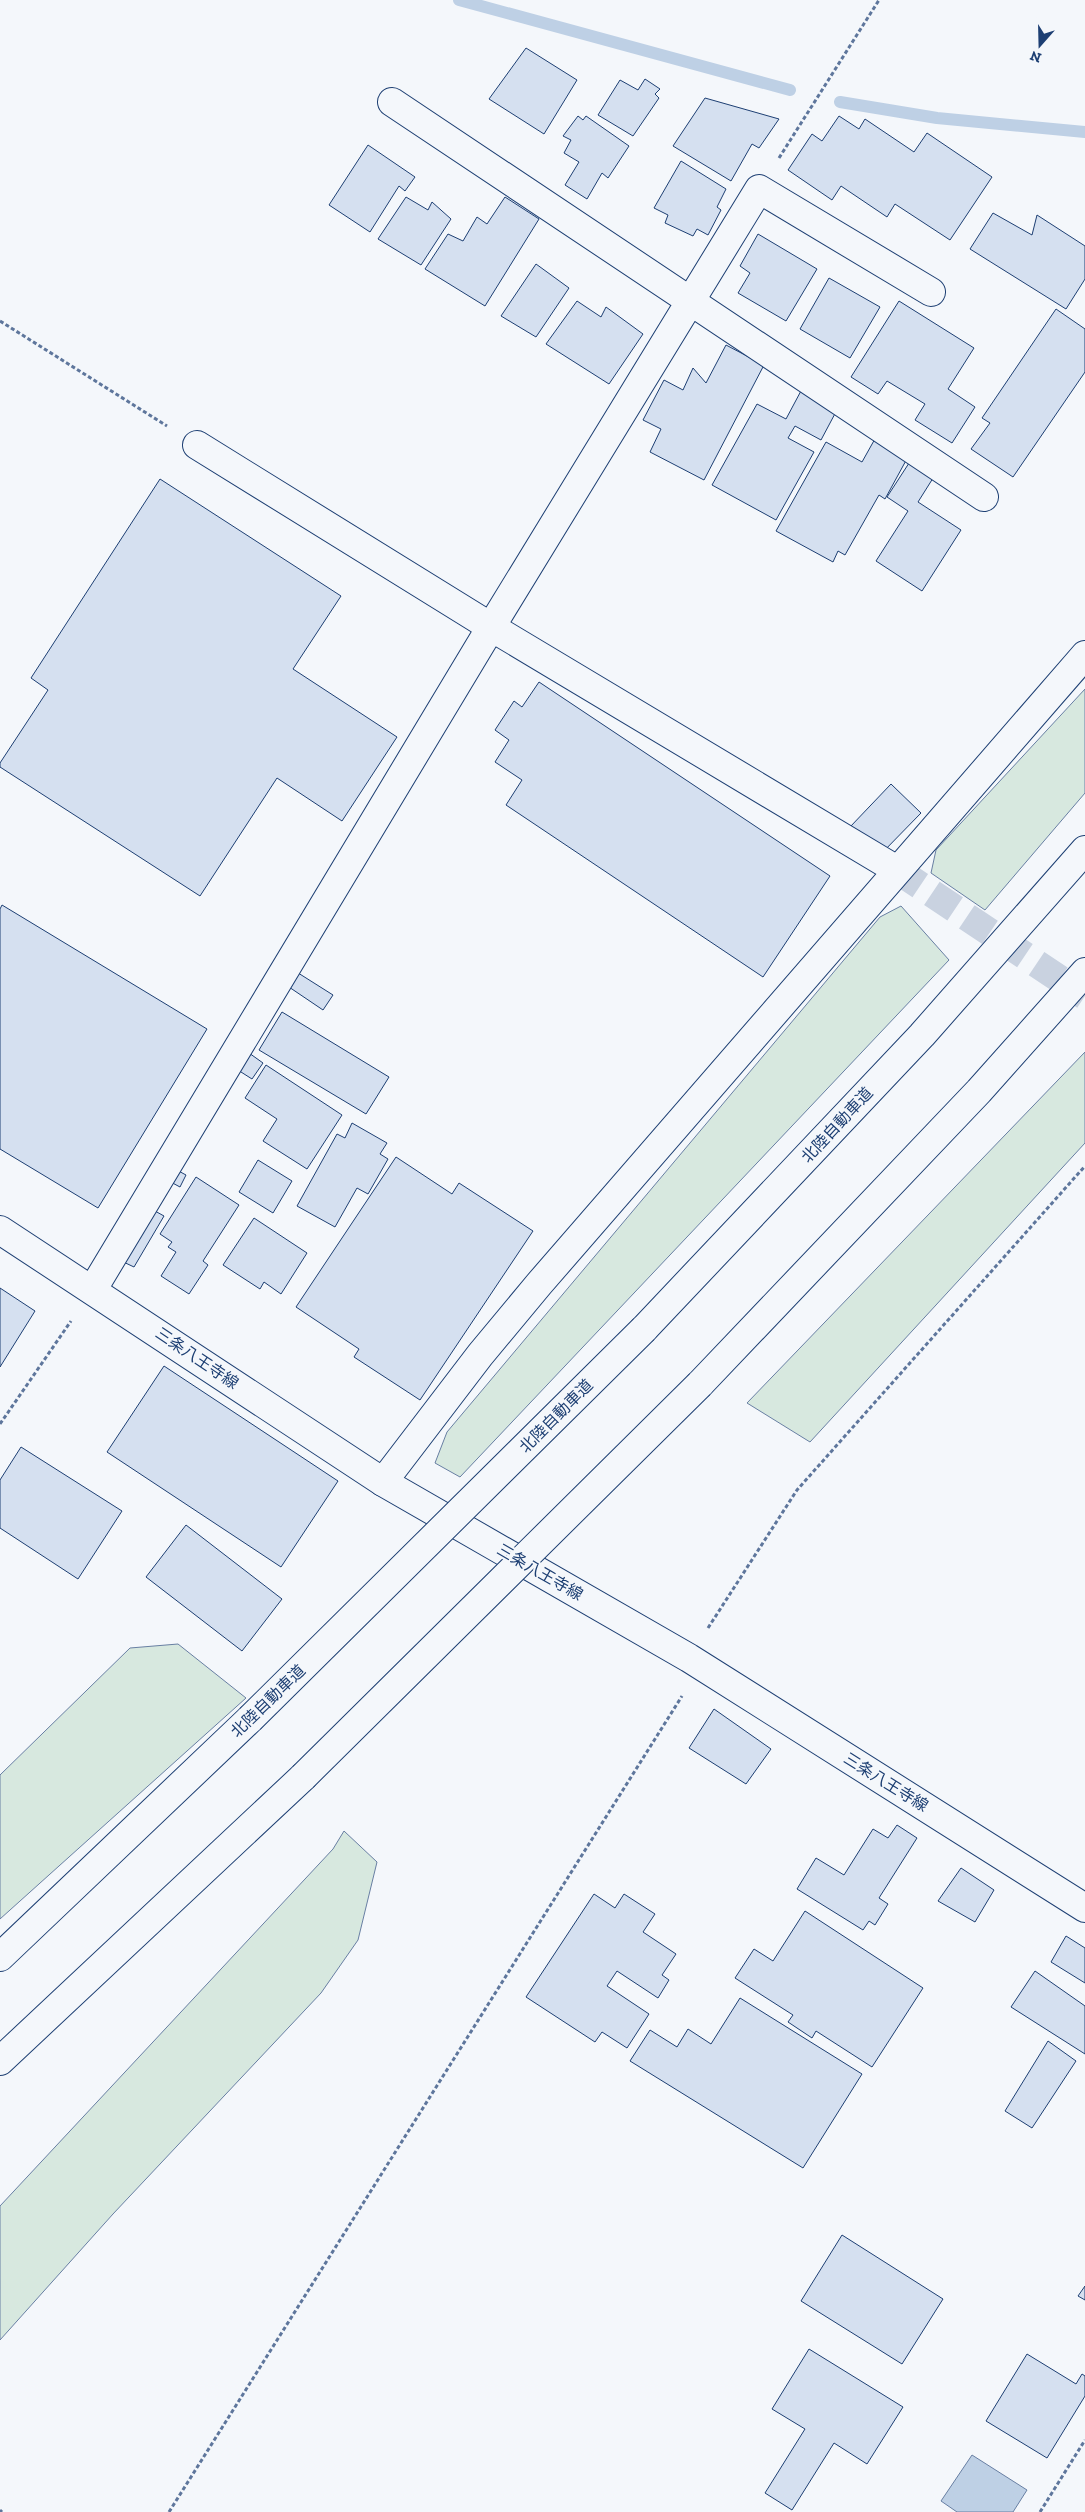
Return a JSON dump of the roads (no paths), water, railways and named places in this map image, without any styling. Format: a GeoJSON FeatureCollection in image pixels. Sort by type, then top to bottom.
{"type":"FeatureCollection","features":[{"type":"Feature","properties":{"kind":"main road"},"geometry":{"type":"LineString","coordinates":[[392,102],[984,497]]}},
{"type":"Feature","properties":{"kind":"main road"},"geometry":{"type":"LineString","coordinates":[[93,1290],[491,627],[759,189],[931,292]]}},
{"type":"Feature","properties":{"kind":"main road"},"geometry":{"type":"LineString","coordinates":[[197,445],[491,627],[897,870]]}},
{"type":"Feature","properties":{"kind":"main road"},"geometry":{"type":"LineString","coordinates":[[383,1482],[480,1355],[897,870],[1085,655]]}},
{"type":"Feature","properties":{"kind":"main road","name":"北陸自動車道"},"geometry":{"type":"LineString","coordinates":[[0,1957],[250,1719],[644,1329],[922,1035],[1085,850]]}},
{"type":"Feature","properties":{"kind":"main road"},"geometry":{"type":"LineString","coordinates":[[0,2061],[303,1777],[700,1384],[972,1098],[1085,972]]}},
{"type":"Feature","properties":{"kind":"main road","name":"三条八王寺線"},"geometry":{"type":"LineString","coordinates":[[0,1230],[383,1482],[695,1662],[1085,1908]]}},
{"type":"Feature","properties":{"kind":"water"},"geometry":{"type":"Polygon","coordinates":[[[972,2455],[1027,2490],[1013,2512],[957,2512],[941,2501],[972,2455]]]}},
{"type":"Feature","properties":{"kind":"waterway"},"geometry":{"type":"LineString","coordinates":[[459,0],[790,90]]}},
{"type":"Feature","properties":{"kind":"waterway"},"geometry":{"type":"LineString","coordinates":[[840,102],[937,118],[1085,132]]}},
{"type":"Feature","properties":{"kind":"tunnel"},"geometry":{"type":"LineString","coordinates":[[897,870],[1085,996]]}}]}
